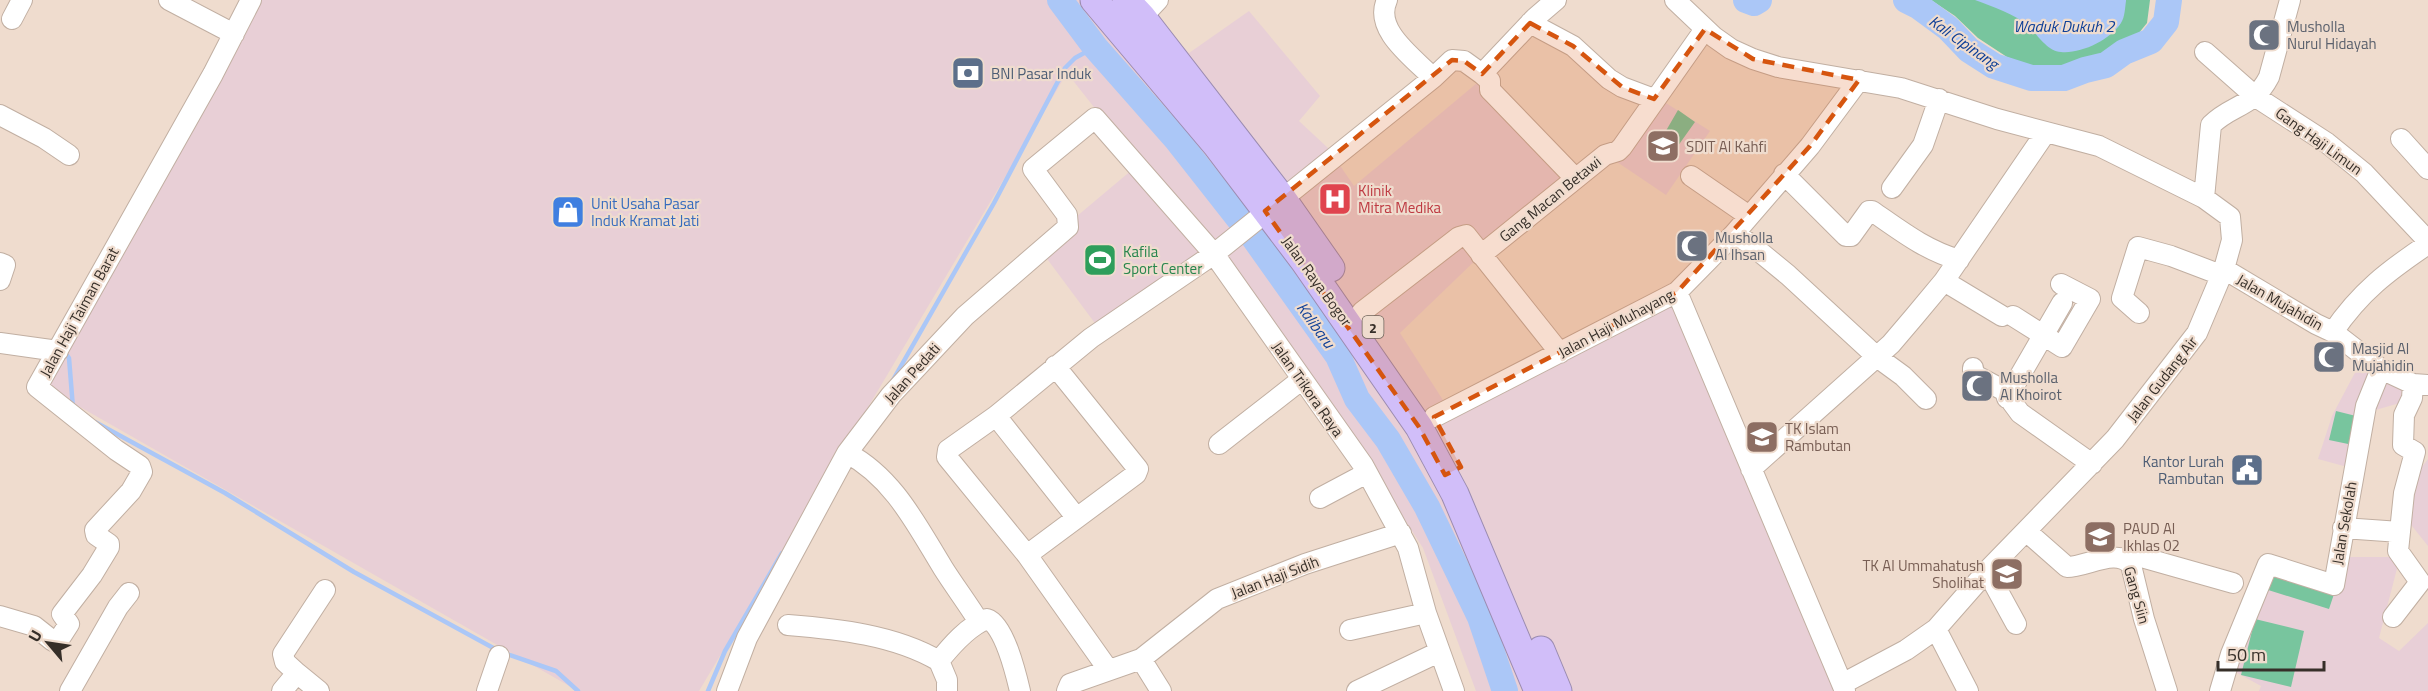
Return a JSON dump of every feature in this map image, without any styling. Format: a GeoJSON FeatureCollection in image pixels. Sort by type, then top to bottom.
{"type":"FeatureCollection","features":[{"type":"Feature","properties":{"kind":"highway","name":"Jalan Raya Bogor"},"geometry":{"type":"LineString","coordinates":[[1094,0],[1268,209],[1362,312],[1434,417],[1477,544],[1538,691]]}},
{"type":"Feature","properties":{"kind":"highway","name":"Jalan Raya Bogor"},"geometry":{"type":"LineString","coordinates":[[1142,6],[1268,209],[1419,427],[1453,471],[1494,537],[1558,691]]}},
{"type":"Feature","properties":{"kind":"street"},"geometry":{"type":"LineString","coordinates":[[12,19],[22,0]]}},
{"type":"Feature","properties":{"kind":"street"},"geometry":{"type":"LineString","coordinates":[[169,0],[234,34]]}},
{"type":"Feature","properties":{"kind":"street","name":"Jalan Haji Taiman Barat"},"geometry":{"type":"LineString","coordinates":[[0,616],[29,624],[58,641],[69,624],[62,614],[92,575],[108,547],[108,544],[96,535],[95,530],[131,491],[142,472],[140,466],[37,387],[251,0]]}},
{"type":"Feature","properties":{"kind":"street"},"geometry":{"type":"LineString","coordinates":[[1387,0],[1383,15],[1390,34],[1433,78]]}},
{"type":"Feature","properties":{"kind":"street"},"geometry":{"type":"LineString","coordinates":[[1482,74],[1530,23],[1556,0]]}},
{"type":"Feature","properties":{"kind":"street","name":"Jalan Gudang Air"},"geometry":{"type":"LineString","coordinates":[[1675,0],[1705,29],[1731,49],[1753,59],[1778,67],[1900,88],[1997,119],[2099,146],[2204,198],[2230,217],[2232,240],[2223,272],[2198,333],[2115,439],[1987,571],[1936,629],[1844,687],[1677,292]]}},
{"type":"Feature","properties":{"kind":"street"},"geometry":{"type":"LineString","coordinates":[[2204,198],[2211,125],[2256,97],[2269,77],[2290,0]]}},
{"type":"Feature","properties":{"kind":"street"},"geometry":{"type":"LineString","coordinates":[[1530,23],[1573,46],[1622,87],[1654,99]]}},
{"type":"Feature","properties":{"kind":"street","name":"Gang Macan Betawi"},"geometry":{"type":"LineString","coordinates":[[1481,255],[1605,154],[1622,147],[1705,29]]}},
{"type":"Feature","properties":{"kind":"street","name":"Gang Haji Limun"},"geometry":{"type":"LineString","coordinates":[[2205,52],[2256,97],[2327,143],[2364,173],[2428,242]]}},
{"type":"Feature","properties":{"kind":"street"},"geometry":{"type":"LineString","coordinates":[[1105,665],[1027,555],[947,457],[946,453],[949,449],[996,416],[1099,332],[1219,249],[1433,78],[1452,60],[1464,61],[1490,81],[1490,90],[1575,178]]}},
{"type":"Feature","properties":{"kind":"street","name":"Jalan Haji Muhayang"},"geometry":{"type":"LineString","coordinates":[[1434,417],[1677,292],[1734,234],[1822,132],[1859,80]]}},
{"type":"Feature","properties":{"kind":"street"},"geometry":{"type":"LineString","coordinates":[[1892,188],[1923,145],[1939,99]]}},
{"type":"Feature","properties":{"kind":"street","name":"Jalan Pedati"},"geometry":{"type":"LineString","coordinates":[[727,691],[747,638],[848,453],[891,395],[965,316],[1068,227],[1067,215],[1033,169],[1094,119],[1100,122]]}},
{"type":"Feature","properties":{"kind":"street"},"geometry":{"type":"LineString","coordinates":[[2,120],[44,138],[69,155]]}},
{"type":"Feature","properties":{"kind":"street","name":"Jalan Trikora Raya"},"geometry":{"type":"LineString","coordinates":[[1100,122],[1219,249],[1300,380],[1367,473],[1401,533],[1411,558],[1426,614],[1454,691]]}},
{"type":"Feature","properties":{"kind":"street"},"geometry":{"type":"LineString","coordinates":[[1751,469],[1899,335],[1944,281],[2046,132]]}},
{"type":"Feature","properties":{"kind":"street"},"geometry":{"type":"LineString","coordinates":[[2401,139],[2428,169]]}},
{"type":"Feature","properties":{"kind":"street"},"geometry":{"type":"LineString","coordinates":[[1784,174],[1846,236],[1851,236],[1869,211],[1872,211],[1913,241],[1937,254],[1959,260]]}},
{"type":"Feature","properties":{"kind":"street"},"geometry":{"type":"LineString","coordinates":[[1691,176],[1749,216]]}},
{"type":"Feature","properties":{"kind":"street"},"geometry":{"type":"LineString","coordinates":[[1734,234],[1749,243],[1788,275],[1926,399]]}},
{"type":"Feature","properties":{"kind":"street"},"geometry":{"type":"LineString","coordinates":[[1362,312],[1466,235],[1560,353]]}},
{"type":"Feature","properties":{"kind":"street"},"geometry":{"type":"LineString","coordinates":[[2333,332],[2349,308],[2369,286],[2428,242]]}},
{"type":"Feature","properties":{"kind":"street","name":"Jalan Mujahidin"},"geometry":{"type":"LineString","coordinates":[[2139,313],[2122,298],[2138,247],[2223,272],[2333,332],[2381,369],[2420,384]]}},
{"type":"Feature","properties":{"kind":"street"},"geometry":{"type":"LineString","coordinates":[[0,263],[5,265],[0,279]]}},
{"type":"Feature","properties":{"kind":"street"},"geometry":{"type":"LineString","coordinates":[[1944,281],[2044,335],[2062,347],[2090,299],[2062,294],[2044,335],[2007,398]]}},
{"type":"Feature","properties":{"kind":"street"},"geometry":{"type":"LineString","coordinates":[[0,343],[60,348]]}},
{"type":"Feature","properties":{"kind":"street"},"geometry":{"type":"LineString","coordinates":[[1027,555],[1136,474],[1138,469],[1055,366]]}},
{"type":"Feature","properties":{"kind":"street"},"geometry":{"type":"LineString","coordinates":[[1973,368],[1973,374],[2003,390],[2020,413],[2092,464]]}},
{"type":"Feature","properties":{"kind":"street","name":"Jalan Sekolah"},"geometry":{"type":"LineString","coordinates":[[2220,691],[2231,654],[2268,564],[2334,585],[2366,406],[2381,369]]}},
{"type":"Feature","properties":{"kind":"street"},"geometry":{"type":"LineString","coordinates":[[1219,444],[1300,380]]}},
{"type":"Feature","properties":{"kind":"street"},"geometry":{"type":"LineString","coordinates":[[2393,616],[2420,582],[2398,551],[2404,493],[2415,452],[2403,445],[2404,415],[2420,384]]}},
{"type":"Feature","properties":{"kind":"street"},"geometry":{"type":"LineString","coordinates":[[996,416],[1076,517]]}},
{"type":"Feature","properties":{"kind":"street"},"geometry":{"type":"LineString","coordinates":[[848,453],[870,468],[914,518],[951,580],[980,622]]}},
{"type":"Feature","properties":{"kind":"street"},"geometry":{"type":"LineString","coordinates":[[1320,498],[1367,473]]}},
{"type":"Feature","properties":{"kind":"street"},"geometry":{"type":"LineString","coordinates":[[2343,528],[2400,532]]}},
{"type":"Feature","properties":{"kind":"street","name":"Gang Siin"},"geometry":{"type":"LineString","coordinates":[[2026,531],[2065,566],[2070,567],[2120,556],[2131,565],[2144,619],[2167,691]]}},
{"type":"Feature","properties":{"kind":"street","name":"Jalan Haji Sidih"},"geometry":{"type":"LineString","coordinates":[[1067,691],[1070,684],[1141,659],[1216,600],[1230,593],[1305,564],[1401,533]]}},
{"type":"Feature","properties":{"kind":"street"},"geometry":{"type":"LineString","coordinates":[[2124,558],[2134,555],[2233,583]]}},
{"type":"Feature","properties":{"kind":"street"},"geometry":{"type":"LineString","coordinates":[[1987,571],[2016,624]]}},
{"type":"Feature","properties":{"kind":"street"},"geometry":{"type":"LineString","coordinates":[[319,691],[285,662],[283,654],[325,590]]}},
{"type":"Feature","properties":{"kind":"street"},"geometry":{"type":"LineString","coordinates":[[70,691],[118,607],[129,593]]}},
{"type":"Feature","properties":{"kind":"street"},"geometry":{"type":"LineString","coordinates":[[1350,630],[1426,614]]}},
{"type":"Feature","properties":{"kind":"street"},"geometry":{"type":"LineString","coordinates":[[939,661],[961,637],[980,622],[990,620],[997,625],[1005,643],[1020,691]]}},
{"type":"Feature","properties":{"kind":"street"},"geometry":{"type":"LineString","coordinates":[[788,625],[842,631],[910,646],[939,661],[947,680],[947,691]]}},
{"type":"Feature","properties":{"kind":"street"},"geometry":{"type":"LineString","coordinates":[[1936,629],[1968,691]]}},
{"type":"Feature","properties":{"kind":"street"},"geometry":{"type":"LineString","coordinates":[[1357,691],[1439,652]]}},
{"type":"Feature","properties":{"kind":"street"},"geometry":{"type":"LineString","coordinates":[[487,691],[499,656]]}},
{"type":"Feature","properties":{"kind":"street"},"geometry":{"type":"LineString","coordinates":[[1141,659],[1161,691]]}},
{"type":"Feature","properties":{"kind":"street"},"geometry":{"type":"LineString","coordinates":[[282,691],[297,673]]}},
{"type":"Feature","properties":{"kind":"highlighted area"},"geometry":{"type":"Polygon","coordinates":[[[1530,23],[1573,46],[1622,87],[1654,99],[1705,29],[1753,59],[1859,80],[1810,146],[1677,292],[1434,417],[1461,467],[1445,475],[1419,427],[1265,211],[1452,60],[1464,61],[1482,74],[1530,23]]]}},
{"type":"Feature","properties":{"kind":"shaded area"},"geometry":{"type":"Polygon","coordinates":[[[260,0],[1140,0],[1189,53],[1249,11],[1320,96],[1299,121],[1328,148],[1354,186],[1477,83],[1567,172],[1400,333],[1448,408],[1681,287],[1851,691],[1476,691],[1423,548],[1320,388],[1219,255],[1103,334],[1039,248],[1139,164],[1067,73],[699,691],[578,691],[45,387],[260,0]]]}},
{"type":"Feature","properties":{"kind":"shaded area","name":"SDIT Al Kahfi"},"geometry":{"type":"Polygon","coordinates":[[[1658,98],[1710,131],[1666,195],[1617,162],[1658,98]]]}},
{"type":"Feature","properties":{"kind":"shaded area"},"geometry":{"type":"Polygon","coordinates":[[[2359,365],[2407,388],[2410,400],[2362,414],[2351,468],[2318,459],[2332,416],[2359,365]]]}},
{"type":"Feature","properties":{"kind":"shaded area"},"geometry":{"type":"Polygon","coordinates":[[[2428,459],[2428,546],[2408,521],[2408,485],[2428,459]]]}},
{"type":"Feature","properties":{"kind":"shaded area"},"geometry":{"type":"Polygon","coordinates":[[[2342,557],[2400,557],[2379,638],[2399,651],[2428,623],[2428,691],[2259,691],[2261,686],[2228,668],[2269,569],[2335,589],[2342,557]]]}},
{"type":"Feature","properties":{"kind":"green space"},"geometry":{"type":"Polygon","coordinates":[[[1931,0],[2150,0],[2147,23],[2134,39],[2112,54],[2068,66],[2031,66],[2007,57],[1978,38],[1955,16],[1931,0]]]}},
{"type":"Feature","properties":{"kind":"green space"},"geometry":{"type":"Polygon","coordinates":[[[1678,110],[1695,122],[1670,157],[1656,148],[1678,110]]]}},
{"type":"Feature","properties":{"kind":"green space"},"geometry":{"type":"Polygon","coordinates":[[[2336,411],[2360,417],[2353,445],[2329,440],[2336,411]]]}},
{"type":"Feature","properties":{"kind":"green space"},"geometry":{"type":"Polygon","coordinates":[[[2271,571],[2335,591],[2329,609],[2265,589],[2271,571]]]}},
{"type":"Feature","properties":{"kind":"green space"},"geometry":{"type":"Polygon","coordinates":[[[2255,619],[2304,631],[2291,687],[2241,675],[2255,619]]]}},
{"type":"Feature","properties":{"kind":"water","name":"Waduk Dukuh 2"},"geometry":{"type":"Polygon","coordinates":[[[1975,0],[2126,1],[2122,21],[2110,35],[2086,48],[2061,52],[2047,46],[2017,18],[1975,0]]]}},
{"type":"Feature","properties":{"kind":"waterway","name":"Kalibaru"},"geometry":{"type":"LineString","coordinates":[[1060,0],[1095,47],[1177,140],[1254,238],[1338,356],[1357,399],[1388,440],[1427,507],[1480,617],[1505,691]]}},
{"type":"Feature","properties":{"kind":"waterway","name":"Kali Cipinang"},"geometry":{"type":"LineString","coordinates":[[1746,0],[1754,3],[1759,0]]}},
{"type":"Feature","properties":{"kind":"waterway","name":"Kali Cipinang"},"geometry":{"type":"LineString","coordinates":[[1906,0],[1948,28],[1969,50],[1994,66],[2031,78],[2064,78],[2106,65],[2124,52],[2151,41],[2166,22],[2169,0]]}},
{"type":"Feature","properties":{"kind":"waterway"},"geometry":{"type":"LineString","coordinates":[[893,380],[994,203],[1065,68],[1075,58],[1095,47]]}},
{"type":"Feature","properties":{"kind":"waterway"},"geometry":{"type":"LineString","coordinates":[[63,350],[69,358],[73,408]]}},
{"type":"Feature","properties":{"kind":"waterway"},"geometry":{"type":"LineString","coordinates":[[95,422],[225,493],[354,572],[497,650]]}},
{"type":"Feature","properties":{"kind":"waterway"},"geometry":{"type":"LineString","coordinates":[[708,691],[725,651],[782,553]]}},
{"type":"Feature","properties":{"kind":"waterway"},"geometry":{"type":"LineString","coordinates":[[504,653],[556,671],[578,691]]}},
{"type":"Feature","properties":{"kind":"place","name":"Musholla Nurul Hidayah"},"geometry":{"type":"Point","coordinates":[2264,35]}},
{"type":"Feature","properties":{"kind":"place","name":"BNI Pasar Induk"},"geometry":{"type":"Point","coordinates":[968,73]}},
{"type":"Feature","properties":{"kind":"place","name":"SDIT Al Kahfi"},"geometry":{"type":"Point","coordinates":[1663,146]}},
{"type":"Feature","properties":{"kind":"place","name":"Klinik Mitra Medika"},"geometry":{"type":"Point","coordinates":[1335,199]}},
{"type":"Feature","properties":{"kind":"place","name":"Unit Usaha Pasar Induk Kramat Jati"},"geometry":{"type":"Point","coordinates":[568,212]}},
{"type":"Feature","properties":{"kind":"place","name":"Musholla Al Ihsan"},"geometry":{"type":"Point","coordinates":[1692,246]}},
{"type":"Feature","properties":{"kind":"place","name":"Kafila Sport Center"},"geometry":{"type":"Point","coordinates":[1100,260]}},
{"type":"Feature","properties":{"kind":"place","name":"Masjid Al Mujahidin"},"geometry":{"type":"Point","coordinates":[2329,357]}},
{"type":"Feature","properties":{"kind":"place","name":"Musholla Al Khoirot"},"geometry":{"type":"Point","coordinates":[1977,386]}},
{"type":"Feature","properties":{"kind":"place","name":"TK Islam Rambutan"},"geometry":{"type":"Point","coordinates":[1762,437]}},
{"type":"Feature","properties":{"kind":"place","name":"Kantor Lurah Rambutan"},"geometry":{"type":"Point","coordinates":[2247,470]}},
{"type":"Feature","properties":{"kind":"place","name":"PAUD Al Ikhlas 02"},"geometry":{"type":"Point","coordinates":[2100,537]}},
{"type":"Feature","properties":{"kind":"place","name":"TK Al Ummahatush Sholihat"},"geometry":{"type":"Point","coordinates":[2007,574]}}]}
